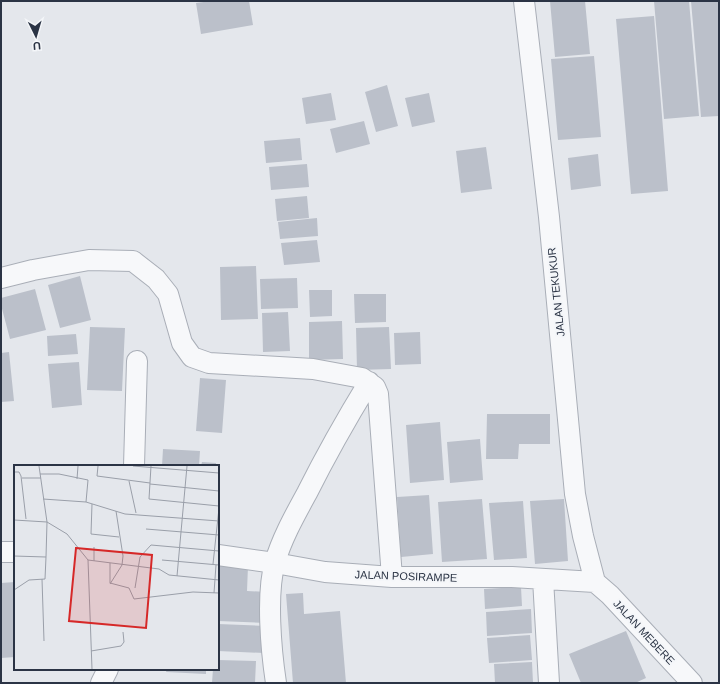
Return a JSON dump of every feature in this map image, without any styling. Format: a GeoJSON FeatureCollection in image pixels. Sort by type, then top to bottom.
{"type":"FeatureCollection","features":[{"type":"Feature","properties":{"kind":"street","name":"JALAN TEKUKUR"},"geometry":{"type":"LineString","coordinates":[[524,1],[549,217],[575,494],[583,536],[595,582]]}},
{"type":"Feature","properties":{"kind":"street"},"geometry":{"type":"LineString","coordinates":[[1,278],[33,270],[89,260],[133,261],[156,279],[168,294],[182,343],[192,356],[209,363],[313,369],[362,378],[369,382],[378,394],[392,577]]}},
{"type":"Feature","properties":{"kind":"street"},"geometry":{"type":"LineString","coordinates":[[134,465],[138,361]]}},
{"type":"Feature","properties":{"kind":"street"},"geometry":{"type":"LineString","coordinates":[[276,683],[271,649],[271,590],[275,563],[290,525],[330,449],[369,382]]}},
{"type":"Feature","properties":{"kind":"street"},"geometry":{"type":"LineString","coordinates":[[1,552],[14,552]]}},
{"type":"Feature","properties":{"kind":"street","name":"JALAN POSIRAMPE"},"geometry":{"type":"LineString","coordinates":[[219,555],[325,572],[392,577],[512,577],[595,582]]}},
{"type":"Feature","properties":{"kind":"street"},"geometry":{"type":"LineString","coordinates":[[542,579],[549,683]]}},
{"type":"Feature","properties":{"kind":"street","name":"JALAN MEBERE"},"geometry":{"type":"LineString","coordinates":[[595,582],[610,595],[692,683]]}},
{"type":"Feature","properties":{"kind":"street"},"geometry":{"type":"LineString","coordinates":[[101,683],[108,670]]}},
{"type":"Feature","properties":{"kind":"building"},"geometry":{"type":"Polygon","coordinates":[[[211,1],[249,1],[253,25],[201,34],[196,3],[211,1]]]}},
{"type":"Feature","properties":{"kind":"building"},"geometry":{"type":"Polygon","coordinates":[[[550,1],[585,1],[590,54],[555,57],[550,1]]]}},
{"type":"Feature","properties":{"kind":"building"},"geometry":{"type":"Polygon","coordinates":[[[654,1],[689,1],[699,116],[664,119],[654,1]]]}},
{"type":"Feature","properties":{"kind":"building"},"geometry":{"type":"Polygon","coordinates":[[[691,1],[719,1],[719,116],[701,117],[691,1]]]}},
{"type":"Feature","properties":{"kind":"building"},"geometry":{"type":"Polygon","coordinates":[[[654,16],[668,191],[631,194],[616,19],[654,16]]]}},
{"type":"Feature","properties":{"kind":"building"},"geometry":{"type":"Polygon","coordinates":[[[594,56],[601,137],[558,140],[551,59],[594,56]]]}},
{"type":"Feature","properties":{"kind":"building"},"geometry":{"type":"Polygon","coordinates":[[[387,85],[398,126],[376,132],[365,92],[387,85]]]}},
{"type":"Feature","properties":{"kind":"building"},"geometry":{"type":"Polygon","coordinates":[[[331,93],[336,120],[306,124],[302,98],[331,93]]]}},
{"type":"Feature","properties":{"kind":"building"},"geometry":{"type":"Polygon","coordinates":[[[429,93],[435,122],[412,127],[405,98],[429,93]]]}},
{"type":"Feature","properties":{"kind":"building"},"geometry":{"type":"Polygon","coordinates":[[[364,121],[370,144],[336,153],[330,129],[364,121]]]}},
{"type":"Feature","properties":{"kind":"building"},"geometry":{"type":"Polygon","coordinates":[[[300,138],[302,160],[266,163],[264,141],[300,138]]]}},
{"type":"Feature","properties":{"kind":"building"},"geometry":{"type":"Polygon","coordinates":[[[486,147],[492,189],[461,193],[456,151],[486,147]]]}},
{"type":"Feature","properties":{"kind":"building"},"geometry":{"type":"Polygon","coordinates":[[[598,154],[601,186],[571,190],[568,158],[598,154]]]}},
{"type":"Feature","properties":{"kind":"building"},"geometry":{"type":"Polygon","coordinates":[[[307,164],[309,187],[271,190],[269,167],[307,164]]]}},
{"type":"Feature","properties":{"kind":"building"},"geometry":{"type":"Polygon","coordinates":[[[307,196],[309,218],[277,221],[275,199],[307,196]]]}},
{"type":"Feature","properties":{"kind":"building"},"geometry":{"type":"Polygon","coordinates":[[[317,218],[318,236],[280,239],[278,222],[317,218]]]}},
{"type":"Feature","properties":{"kind":"building"},"geometry":{"type":"Polygon","coordinates":[[[317,240],[320,262],[284,265],[281,243],[317,240]]]}},
{"type":"Feature","properties":{"kind":"building"},"geometry":{"type":"Polygon","coordinates":[[[256,266],[258,319],[221,320],[220,267],[256,266]]]}},
{"type":"Feature","properties":{"kind":"building"},"geometry":{"type":"Polygon","coordinates":[[[80,276],[91,320],[60,328],[48,285],[80,276]]]}},
{"type":"Feature","properties":{"kind":"building"},"geometry":{"type":"Polygon","coordinates":[[[297,278],[298,308],[261,309],[260,279],[297,278]]]}},
{"type":"Feature","properties":{"kind":"building"},"geometry":{"type":"Polygon","coordinates":[[[35,289],[46,330],[10,339],[1,305],[1,298],[35,289]]]}},
{"type":"Feature","properties":{"kind":"building"},"geometry":{"type":"Polygon","coordinates":[[[309,290],[332,290],[332,316],[310,317],[309,290]]]}},
{"type":"Feature","properties":{"kind":"building"},"geometry":{"type":"Polygon","coordinates":[[[354,294],[386,294],[386,322],[355,323],[354,294]]]}},
{"type":"Feature","properties":{"kind":"building"},"geometry":{"type":"Polygon","coordinates":[[[288,312],[290,351],[263,352],[262,313],[288,312]]]}},
{"type":"Feature","properties":{"kind":"building"},"geometry":{"type":"Polygon","coordinates":[[[342,321],[343,359],[309,360],[309,322],[342,321]]]}},
{"type":"Feature","properties":{"kind":"building"},"geometry":{"type":"Polygon","coordinates":[[[90,327],[125,328],[122,391],[87,390],[90,327]]]}},
{"type":"Feature","properties":{"kind":"building"},"geometry":{"type":"Polygon","coordinates":[[[389,327],[391,369],[357,370],[356,328],[389,327]]]}},
{"type":"Feature","properties":{"kind":"building"},"geometry":{"type":"Polygon","coordinates":[[[420,332],[421,364],[395,365],[394,333],[420,332]]]}},
{"type":"Feature","properties":{"kind":"building"},"geometry":{"type":"Polygon","coordinates":[[[76,334],[78,354],[48,356],[47,336],[76,334]]]}},
{"type":"Feature","properties":{"kind":"building"},"geometry":{"type":"Polygon","coordinates":[[[9,352],[14,401],[1,402],[1,353],[9,352]]]}},
{"type":"Feature","properties":{"kind":"building"},"geometry":{"type":"Polygon","coordinates":[[[79,362],[82,405],[52,408],[48,364],[79,362]]]}},
{"type":"Feature","properties":{"kind":"building"},"geometry":{"type":"Polygon","coordinates":[[[200,378],[226,380],[222,433],[196,431],[200,378]]]}},
{"type":"Feature","properties":{"kind":"building"},"geometry":{"type":"Polygon","coordinates":[[[487,414],[550,414],[550,444],[519,444],[518,459],[486,459],[487,414]]]}},
{"type":"Feature","properties":{"kind":"building"},"geometry":{"type":"Polygon","coordinates":[[[440,422],[444,480],[410,483],[406,425],[440,422]]]}},
{"type":"Feature","properties":{"kind":"building"},"geometry":{"type":"Polygon","coordinates":[[[480,439],[483,480],[450,483],[447,442],[480,439]]]}},
{"type":"Feature","properties":{"kind":"building"},"geometry":{"type":"Polygon","coordinates":[[[163,449],[200,451],[199,465],[162,465],[163,449]]]}},
{"type":"Feature","properties":{"kind":"building"},"geometry":{"type":"Polygon","coordinates":[[[202,462],[216,463],[216,465],[201,465],[202,462]]]}},
{"type":"Feature","properties":{"kind":"building"},"geometry":{"type":"Polygon","coordinates":[[[429,495],[433,554],[401,557],[397,497],[429,495]]]}},
{"type":"Feature","properties":{"kind":"building"},"geometry":{"type":"Polygon","coordinates":[[[482,499],[487,559],[442,562],[438,502],[482,499]]]}},
{"type":"Feature","properties":{"kind":"building"},"geometry":{"type":"Polygon","coordinates":[[[564,499],[568,561],[535,564],[530,501],[564,499]]]}},
{"type":"Feature","properties":{"kind":"building"},"geometry":{"type":"Polygon","coordinates":[[[523,501],[527,558],[494,560],[489,503],[523,501]]]}},
{"type":"Feature","properties":{"kind":"building"},"geometry":{"type":"Polygon","coordinates":[[[219,565],[248,566],[247,591],[267,592],[266,623],[219,621],[219,565]]]}},
{"type":"Feature","properties":{"kind":"building"},"geometry":{"type":"Polygon","coordinates":[[[14,582],[14,657],[1,658],[1,583],[14,582]]]}},
{"type":"Feature","properties":{"kind":"building"},"geometry":{"type":"Polygon","coordinates":[[[521,587],[522,606],[485,609],[484,589],[521,587]]]}},
{"type":"Feature","properties":{"kind":"building"},"geometry":{"type":"Polygon","coordinates":[[[303,593],[304,614],[340,611],[346,683],[293,683],[286,594],[303,593]]]}},
{"type":"Feature","properties":{"kind":"building"},"geometry":{"type":"Polygon","coordinates":[[[531,609],[532,633],[487,636],[486,612],[531,609]]]}},
{"type":"Feature","properties":{"kind":"building"},"geometry":{"type":"Polygon","coordinates":[[[219,624],[265,626],[264,653],[219,651],[219,624]]]}},
{"type":"Feature","properties":{"kind":"building"},"geometry":{"type":"Polygon","coordinates":[[[626,631],[646,678],[635,683],[581,683],[569,654],[626,631]]]}},
{"type":"Feature","properties":{"kind":"building"},"geometry":{"type":"Polygon","coordinates":[[[530,635],[532,660],[489,663],[487,638],[530,635]]]}},
{"type":"Feature","properties":{"kind":"building"},"geometry":{"type":"Polygon","coordinates":[[[219,660],[256,661],[255,683],[212,683],[213,670],[219,670],[219,660]]]}},
{"type":"Feature","properties":{"kind":"building"},"geometry":{"type":"Polygon","coordinates":[[[532,662],[533,683],[495,683],[494,664],[532,662]]]}},
{"type":"Feature","properties":{"kind":"building"},"geometry":{"type":"Polygon","coordinates":[[[167,670],[206,670],[206,674],[166,672],[167,670]]]}}]}
